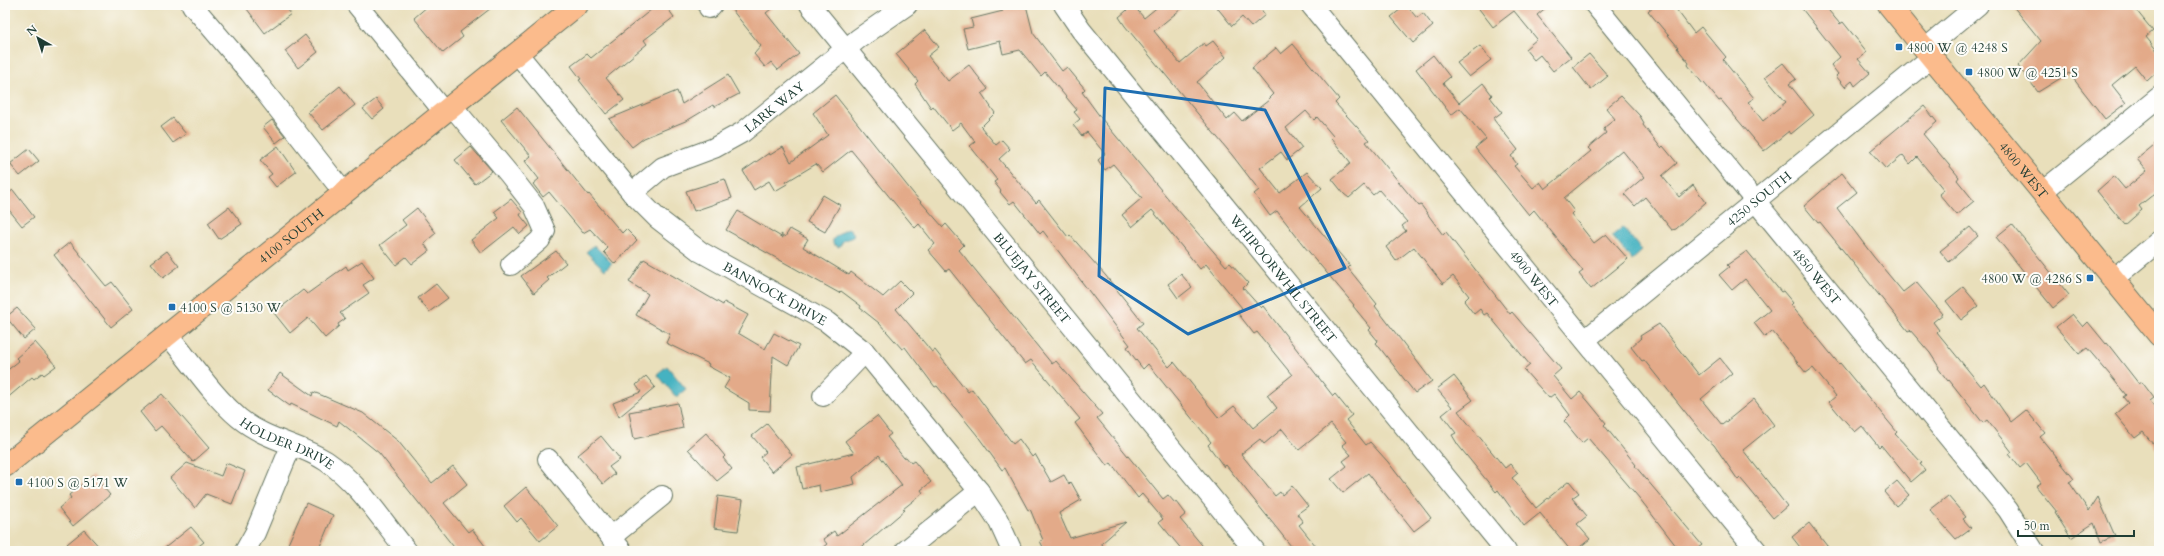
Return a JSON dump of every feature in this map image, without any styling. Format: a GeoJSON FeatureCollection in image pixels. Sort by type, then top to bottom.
{"type":"FeatureCollection","features":[{"type":"Feature","properties":{"kind":"main road","name":"4100 SOUTH"},"geometry":{"type":"LineString","coordinates":[[5,466],[577,5]]}},
{"type":"Feature","properties":{"kind":"main road","name":"4800 WEST"},"geometry":{"type":"LineString","coordinates":[[1889,5],[2159,335]]}},
{"type":"Feature","properties":{"kind":"street"},"geometry":{"type":"LineString","coordinates":[[192,5],[250,73],[344,193]]}},
{"type":"Feature","properties":{"kind":"street"},"geometry":{"type":"LineString","coordinates":[[357,5],[448,109],[509,174],[534,206],[545,231],[540,240],[511,265]]}},
{"type":"Feature","properties":{"kind":"street","name":"BLUEJAY STREET"},"geometry":{"type":"LineString","coordinates":[[810,5],[1255,551]]}},
{"type":"Feature","properties":{"kind":"street","name":"LARK WAY"},"geometry":{"type":"LineString","coordinates":[[632,193],[664,167],[714,148],[743,132],[846,49],[907,5]]}},
{"type":"Feature","properties":{"kind":"street","name":"WHIPOORWHIL STREET"},"geometry":{"type":"LineString","coordinates":[[1064,5],[1081,30],[1506,551]]}},
{"type":"Feature","properties":{"kind":"street","name":"4900 WEST"},"geometry":{"type":"LineString","coordinates":[[1311,5],[1757,551]]}},
{"type":"Feature","properties":{"kind":"street","name":"4850 WEST"},"geometry":{"type":"LineString","coordinates":[[1595,5],[2008,510],[2034,551]]}},
{"type":"Feature","properties":{"kind":"street","name":"4250 SOUTH"},"geometry":{"type":"LineString","coordinates":[[1585,340],[1756,201],[1928,53],[1978,5]]}},
{"type":"Feature","properties":{"kind":"street","name":"BANNOCK DRIVE"},"geometry":{"type":"LineString","coordinates":[[517,53],[632,193],[657,218],[685,241],[821,318],[865,352],[979,491],[998,520],[1012,551]]}},
{"type":"Feature","properties":{"kind":"street"},"geometry":{"type":"LineString","coordinates":[[2042,192],[2159,97]]}},
{"type":"Feature","properties":{"kind":"street"},"geometry":{"type":"LineString","coordinates":[[2113,279],[2159,241]]}},
{"type":"Feature","properties":{"kind":"street","name":"HOLDER DRIVE"},"geometry":{"type":"LineString","coordinates":[[168,335],[231,410],[251,427],[318,457],[339,471],[362,495],[407,551]]}},
{"type":"Feature","properties":{"kind":"street"},"geometry":{"type":"LineString","coordinates":[[823,396],[865,352]]}},
{"type":"Feature","properties":{"kind":"street"},"geometry":{"type":"LineString","coordinates":[[245,551],[256,533],[291,446]]}},
{"type":"Feature","properties":{"kind":"street"},"geometry":{"type":"LineString","coordinates":[[548,460],[617,544],[662,496]]}},
{"type":"Feature","properties":{"kind":"street"},"geometry":{"type":"LineString","coordinates":[[905,551],[979,491]]}},
{"type":"Feature","properties":{"kind":"highlighted area"},"geometry":{"type":"Polygon","coordinates":[[[1105,88],[1265,110],[1345,268],[1188,334],[1099,276],[1105,88]]]}},
{"type":"Feature","properties":{"kind":"water"},"geometry":{"type":"Polygon","coordinates":[[[1623,227],[1642,251],[1632,260],[1612,236],[1623,227]]]}},
{"type":"Feature","properties":{"kind":"water"},"geometry":{"type":"Polygon","coordinates":[[[850,229],[854,234],[852,238],[844,240],[839,247],[833,244],[833,239],[845,230],[850,229]]]}},
{"type":"Feature","properties":{"kind":"water"},"geometry":{"type":"Polygon","coordinates":[[[594,245],[612,263],[605,270],[586,252],[594,245]]]}},
{"type":"Feature","properties":{"kind":"water"},"geometry":{"type":"Polygon","coordinates":[[[667,366],[686,389],[676,397],[657,374],[667,366]]]}},
{"type":"Feature","properties":{"kind":"building"},"geometry":{"type":"Polygon","coordinates":[[[244,5],[284,5],[291,14],[265,33],[244,5]]]}},
{"type":"Feature","properties":{"kind":"building"},"geometry":{"type":"Polygon","coordinates":[[[429,5],[495,5],[460,32],[463,37],[443,53],[414,18],[429,5]]]}},
{"type":"Feature","properties":{"kind":"building"},"geometry":{"type":"Polygon","coordinates":[[[657,5],[665,5],[674,17],[644,40],[647,44],[606,78],[624,100],[606,114],[579,80],[581,79],[571,66],[587,54],[591,58],[657,5]]]}},
{"type":"Feature","properties":{"kind":"building"},"geometry":{"type":"Polygon","coordinates":[[[728,5],[776,5],[766,13],[799,54],[778,70],[771,62],[765,67],[754,54],[761,46],[728,5]]]}},
{"type":"Feature","properties":{"kind":"building"},"geometry":{"type":"Polygon","coordinates":[[[1001,5],[1026,5],[1033,33],[1062,71],[1067,67],[1085,89],[1082,92],[1101,118],[1171,202],[1226,266],[1230,263],[1248,283],[1243,288],[1261,308],[1263,306],[1333,396],[1335,394],[1352,415],[1346,420],[1366,445],[1370,442],[1388,462],[1431,518],[1414,531],[1368,473],[1343,493],[1331,479],[1347,466],[1343,461],[1351,455],[1342,445],[1346,442],[1331,424],[1299,450],[1282,429],[1264,444],[1260,439],[1241,454],[1275,496],[1280,492],[1282,495],[1292,486],[1308,506],[1297,514],[1303,522],[1299,525],[1320,551],[1295,551],[1226,465],[1224,467],[1208,445],[1211,442],[1148,364],[1143,369],[1127,347],[1130,345],[1043,231],[1040,234],[1014,201],[1010,204],[1000,192],[1001,191],[994,182],[997,180],[970,146],[975,142],[961,123],[952,130],[933,106],[931,108],[915,84],[918,81],[896,54],[925,30],[939,47],[928,56],[948,81],[969,65],[988,89],[982,94],[995,113],[981,127],[996,145],[1002,140],[1010,149],[999,159],[1036,203],[1039,200],[1068,237],[1070,235],[1106,276],[1143,323],[1137,328],[1169,367],[1174,362],[1219,418],[1234,406],[1253,428],[1277,408],[1267,395],[1292,375],[1257,332],[1254,334],[1237,312],[1242,308],[1206,264],[1200,269],[1152,210],[1132,227],[1122,215],[1142,198],[1113,164],[1105,170],[1098,160],[1105,154],[1087,132],[1082,136],[1073,125],[1080,119],[1074,112],[1077,110],[1045,72],[1041,76],[1020,50],[1003,54],[1000,41],[968,49],[963,29],[973,27],[971,19],[1003,11],[1001,5]]]}},
{"type":"Feature","properties":{"kind":"building"},"geometry":{"type":"Polygon","coordinates":[[[1133,5],[1144,18],[1160,5],[1186,5],[1154,31],[1180,63],[1204,43],[1206,46],[1213,41],[1226,57],[1197,82],[1227,120],[1235,113],[1242,121],[1269,100],[1268,99],[1273,94],[1252,68],[1276,48],[1281,54],[1293,44],[1339,99],[1335,103],[1369,140],[1366,142],[1408,193],[1419,206],[1421,205],[1443,235],[1446,232],[1510,314],[1512,312],[1561,369],[1553,376],[1572,399],[1580,392],[1588,401],[1606,423],[1604,425],[1636,465],[1635,466],[1702,545],[1694,551],[1680,551],[1640,499],[1588,438],[1582,443],[1564,421],[1570,415],[1554,394],[1549,398],[1524,370],[1530,365],[1487,313],[1484,315],[1480,309],[1474,314],[1464,301],[1469,296],[1453,276],[1443,284],[1414,247],[1396,261],[1386,247],[1406,231],[1402,226],[1407,222],[1379,190],[1373,195],[1364,185],[1349,198],[1344,194],[1332,179],[1351,163],[1331,138],[1333,136],[1317,117],[1314,120],[1306,111],[1286,128],[1302,148],[1287,160],[1281,152],[1260,168],[1280,193],[1307,172],[1322,188],[1300,207],[1350,266],[1348,268],[1377,304],[1375,306],[1432,381],[1415,393],[1376,343],[1378,341],[1369,330],[1371,328],[1353,306],[1354,305],[1304,246],[1277,211],[1270,216],[1254,194],[1259,190],[1232,155],[1125,26],[1119,17],[1133,5]]]}},
{"type":"Feature","properties":{"kind":"building"},"geometry":{"type":"Polygon","coordinates":[[[1215,5],[1258,5],[1265,15],[1251,27],[1242,17],[1232,26],[1215,5]]]}},
{"type":"Feature","properties":{"kind":"building"},"geometry":{"type":"Polygon","coordinates":[[[1406,5],[1417,18],[1423,13],[1433,26],[1413,43],[1391,17],[1406,5]]]}},
{"type":"Feature","properties":{"kind":"building"},"geometry":{"type":"Polygon","coordinates":[[[1476,5],[1549,5],[1537,15],[1571,57],[1553,71],[1540,55],[1534,60],[1525,49],[1537,39],[1514,11],[1493,27],[1476,5]]]}},
{"type":"Feature","properties":{"kind":"building"},"geometry":{"type":"Polygon","coordinates":[[[1655,5],[1673,5],[1694,33],[1701,27],[1726,57],[1723,60],[1754,98],[1748,102],[1763,121],[1786,102],[1765,77],[1783,63],[1796,79],[1789,84],[1814,115],[1791,134],[1789,131],[1764,151],[1721,100],[1719,101],[1688,65],[1689,63],[1677,48],[1678,47],[1648,11],[1655,5]]]}},
{"type":"Feature","properties":{"kind":"building"},"geometry":{"type":"Polygon","coordinates":[[[1799,5],[1824,5],[1840,24],[1843,22],[1867,52],[1858,59],[1870,73],[1855,86],[1852,81],[1845,87],[1836,76],[1838,74],[1831,65],[1840,57],[1799,5]]]}},
{"type":"Feature","properties":{"kind":"building"},"geometry":{"type":"Polygon","coordinates":[[[2012,5],[2132,5],[2153,31],[2146,37],[2159,53],[2159,70],[2147,81],[2135,66],[2112,85],[2126,103],[2105,119],[2069,73],[2038,92],[2018,66],[2041,41],[2012,5]]]}},
{"type":"Feature","properties":{"kind":"building"},"geometry":{"type":"Polygon","coordinates":[[[305,35],[318,52],[298,68],[285,51],[305,35]]]}},
{"type":"Feature","properties":{"kind":"building"},"geometry":{"type":"Polygon","coordinates":[[[1480,46],[1491,60],[1469,77],[1457,63],[1480,46]]]}},
{"type":"Feature","properties":{"kind":"building"},"geometry":{"type":"Polygon","coordinates":[[[1589,54],[1608,76],[1591,90],[1573,67],[1589,54]]]}},
{"type":"Feature","properties":{"kind":"building"},"geometry":{"type":"Polygon","coordinates":[[[1433,55],[1450,77],[1443,83],[1459,103],[1483,83],[1492,95],[1490,97],[1502,112],[1494,118],[1494,120],[1518,150],[1511,156],[1517,164],[1514,166],[1533,188],[1540,182],[1545,189],[1591,151],[1588,148],[1606,133],[1604,130],[1605,127],[1615,119],[1606,108],[1621,96],[1640,116],[1644,123],[1643,125],[1661,148],[1663,146],[1677,163],[1662,176],[1679,197],[1693,185],[1706,202],[1676,229],[1672,230],[1645,197],[1635,206],[1624,194],[1644,177],[1622,150],[1564,198],[1574,211],[1571,214],[1594,243],[1606,234],[1628,259],[1591,289],[1579,274],[1583,271],[1534,210],[1529,215],[1475,148],[1486,139],[1460,108],[1451,115],[1416,69],[1433,55]]]}},
{"type":"Feature","properties":{"kind":"building"},"geometry":{"type":"Polygon","coordinates":[[[728,75],[739,94],[714,107],[713,105],[688,120],[644,138],[632,147],[609,119],[677,91],[682,104],[728,75]]]}},
{"type":"Feature","properties":{"kind":"building"},"geometry":{"type":"Polygon","coordinates":[[[340,86],[355,105],[323,130],[308,112],[340,86]]]}},
{"type":"Feature","properties":{"kind":"building"},"geometry":{"type":"Polygon","coordinates":[[[835,95],[913,193],[943,227],[946,224],[964,245],[959,250],[1052,364],[1056,361],[1102,414],[1097,418],[1163,499],[1168,495],[1175,503],[1177,502],[1186,514],[1180,519],[1207,551],[1183,551],[1159,522],[1163,519],[1142,494],[1138,498],[1111,463],[1107,466],[1075,423],[1080,419],[1031,360],[1025,364],[949,269],[946,271],[928,250],[935,244],[919,224],[915,228],[851,150],[823,172],[816,164],[786,182],[787,184],[775,191],[769,181],[754,190],[743,171],[769,153],[770,155],[783,147],[791,162],[828,135],[813,113],[835,95]]]}},
{"type":"Feature","properties":{"kind":"building"},"geometry":{"type":"Polygon","coordinates":[[[376,99],[384,109],[372,119],[363,109],[376,99]]]}},
{"type":"Feature","properties":{"kind":"building"},"geometry":{"type":"Polygon","coordinates":[[[1924,106],[1937,122],[1923,134],[1959,177],[1957,180],[1974,201],[1957,215],[1939,194],[1944,190],[1917,157],[1910,164],[1903,155],[1886,169],[1870,151],[1924,106]]]}},
{"type":"Feature","properties":{"kind":"building"},"geometry":{"type":"Polygon","coordinates":[[[517,107],[588,195],[589,194],[622,233],[626,229],[637,240],[615,264],[604,252],[608,248],[590,229],[583,233],[549,192],[543,197],[533,184],[539,179],[525,161],[531,156],[501,120],[517,107]]]}},
{"type":"Feature","properties":{"kind":"building"},"geometry":{"type":"Polygon","coordinates":[[[173,118],[186,134],[173,143],[161,127],[173,118]]]}},
{"type":"Feature","properties":{"kind":"building"},"geometry":{"type":"Polygon","coordinates":[[[272,120],[285,136],[276,143],[263,127],[272,120]]]}},
{"type":"Feature","properties":{"kind":"building"},"geometry":{"type":"Polygon","coordinates":[[[2159,141],[2159,190],[2139,206],[2142,210],[2125,225],[2097,191],[2114,176],[2125,189],[2147,171],[2137,159],[2159,141]]]}},
{"type":"Feature","properties":{"kind":"building"},"geometry":{"type":"Polygon","coordinates":[[[278,146],[296,172],[276,187],[268,177],[272,174],[260,160],[278,146]]]}},
{"type":"Feature","properties":{"kind":"building"},"geometry":{"type":"Polygon","coordinates":[[[471,147],[492,171],[475,184],[455,160],[471,147]]]}},
{"type":"Feature","properties":{"kind":"building"},"geometry":{"type":"Polygon","coordinates":[[[29,149],[39,161],[20,176],[10,164],[29,149]]]}},
{"type":"Feature","properties":{"kind":"building"},"geometry":{"type":"Polygon","coordinates":[[[1842,173],[1857,192],[1837,208],[1873,256],[1903,292],[1916,282],[1943,314],[1933,322],[1939,330],[1937,332],[1981,386],[1984,383],[2011,422],[2026,410],[2045,433],[2040,437],[2074,479],[2069,482],[2089,511],[2098,497],[2115,536],[2101,542],[2094,523],[2071,538],[2055,513],[2057,512],[2036,486],[2041,483],[2026,463],[2020,468],[2009,454],[2012,452],[1987,420],[1983,423],[1938,368],[1939,367],[1930,353],[1910,330],[1908,331],[1820,222],[1818,223],[1804,206],[1842,173]]]}},
{"type":"Feature","properties":{"kind":"building"},"geometry":{"type":"Polygon","coordinates":[[[725,179],[732,198],[694,211],[686,191],[725,179]]]}},
{"type":"Feature","properties":{"kind":"building"},"geometry":{"type":"Polygon","coordinates":[[[13,190],[34,217],[22,226],[5,205],[5,196],[13,190]]]}},
{"type":"Feature","properties":{"kind":"building"},"geometry":{"type":"Polygon","coordinates":[[[823,195],[840,205],[825,232],[807,222],[823,195]]]}},
{"type":"Feature","properties":{"kind":"building"},"geometry":{"type":"Polygon","coordinates":[[[511,199],[522,212],[520,215],[529,226],[520,234],[514,227],[481,253],[471,240],[499,218],[494,212],[511,199]]]}},
{"type":"Feature","properties":{"kind":"building"},"geometry":{"type":"Polygon","coordinates":[[[229,207],[242,224],[219,239],[208,223],[229,207]]]}},
{"type":"Feature","properties":{"kind":"building"},"geometry":{"type":"Polygon","coordinates":[[[417,208],[436,233],[424,243],[429,251],[412,264],[406,257],[396,265],[380,245],[406,225],[402,220],[417,208]]]}},
{"type":"Feature","properties":{"kind":"building"},"geometry":{"type":"Polygon","coordinates":[[[738,211],[783,238],[781,234],[785,237],[790,229],[808,239],[803,247],[849,275],[851,272],[883,297],[900,281],[912,293],[896,309],[932,352],[935,350],[968,392],[972,389],[1013,444],[1019,439],[1032,457],[1035,454],[1051,482],[1064,475],[1069,484],[1071,482],[1081,500],[1059,513],[1070,538],[1126,522],[1102,543],[1103,549],[1095,551],[1045,551],[1040,541],[1043,540],[1030,509],[1028,510],[1005,468],[1002,470],[977,435],[937,386],[935,387],[905,347],[902,349],[879,323],[860,308],[861,306],[841,291],[839,293],[726,230],[738,211]]]}},
{"type":"Feature","properties":{"kind":"building"},"geometry":{"type":"Polygon","coordinates":[[[2012,224],[2069,295],[2053,308],[1996,237],[2012,224]]]}},
{"type":"Feature","properties":{"kind":"building"},"geometry":{"type":"Polygon","coordinates":[[[1970,227],[1978,236],[1949,262],[1940,251],[1970,227]]]}},
{"type":"Feature","properties":{"kind":"building"},"geometry":{"type":"Polygon","coordinates":[[[70,242],[106,286],[112,282],[133,309],[111,327],[54,255],[70,242]]]}},
{"type":"Feature","properties":{"kind":"building"},"geometry":{"type":"Polygon","coordinates":[[[167,251],[179,266],[163,278],[151,263],[167,251]]]}},
{"type":"Feature","properties":{"kind":"building"},"geometry":{"type":"Polygon","coordinates":[[[556,251],[566,263],[547,278],[549,280],[534,293],[521,276],[556,251]]]}},
{"type":"Feature","properties":{"kind":"building"},"geometry":{"type":"Polygon","coordinates":[[[1747,251],[1781,292],[1783,291],[1793,303],[1791,305],[1897,432],[1895,434],[1922,463],[1920,464],[1925,470],[1911,482],[1881,445],[1879,447],[1862,426],[1855,432],[1838,413],[1829,402],[1836,396],[1813,368],[1806,373],[1772,331],[1765,337],[1754,323],[1770,310],[1745,279],[1732,290],[1719,275],[1729,267],[1727,265],[1747,251]]]}},
{"type":"Feature","properties":{"kind":"building"},"geometry":{"type":"Polygon","coordinates":[[[644,259],[723,305],[724,302],[748,315],[738,333],[765,349],[774,333],[799,346],[788,365],[773,356],[770,411],[749,410],[749,403],[724,388],[730,378],[708,366],[709,364],[666,343],[670,334],[636,315],[648,294],[629,282],[644,259]]]}},
{"type":"Feature","properties":{"kind":"building"},"geometry":{"type":"Polygon","coordinates":[[[362,261],[374,278],[363,285],[369,293],[340,313],[345,319],[325,338],[308,318],[290,333],[274,313],[303,290],[307,294],[346,266],[348,270],[362,261]]]}},
{"type":"Feature","properties":{"kind":"building"},"geometry":{"type":"Polygon","coordinates":[[[1181,274],[1192,287],[1178,298],[1168,284],[1181,274]]]}},
{"type":"Feature","properties":{"kind":"building"},"geometry":{"type":"Polygon","coordinates":[[[436,284],[448,298],[429,312],[418,298],[436,284]]]}},
{"type":"Feature","properties":{"kind":"building"},"geometry":{"type":"Polygon","coordinates":[[[1963,287],[1979,306],[1961,320],[1946,301],[1963,287]]]}},
{"type":"Feature","properties":{"kind":"building"},"geometry":{"type":"Polygon","coordinates":[[[17,308],[36,329],[24,339],[6,317],[17,308]]]}},
{"type":"Feature","properties":{"kind":"building"},"geometry":{"type":"Polygon","coordinates":[[[2072,314],[2083,327],[2088,322],[2106,344],[2107,343],[2139,384],[2142,382],[2154,398],[2150,401],[2159,412],[2159,451],[2143,432],[2135,438],[2115,414],[2128,403],[2123,397],[2126,395],[2110,375],[2087,348],[2079,354],[2056,327],[2072,314]]]}},
{"type":"Feature","properties":{"kind":"building"},"geometry":{"type":"Polygon","coordinates":[[[1659,324],[1699,375],[1720,358],[1732,373],[1701,399],[1722,425],[1754,399],[1774,425],[1743,450],[1787,506],[1773,518],[1740,478],[1738,480],[1714,445],[1706,438],[1644,360],[1642,361],[1631,347],[1641,338],[1640,336],[1659,324]]]}},
{"type":"Feature","properties":{"kind":"building"},"geometry":{"type":"Polygon","coordinates":[[[35,342],[56,366],[44,375],[42,373],[34,379],[32,377],[5,400],[5,372],[19,361],[16,358],[35,342]]]}},
{"type":"Feature","properties":{"kind":"building"},"geometry":{"type":"Polygon","coordinates":[[[280,373],[312,396],[313,392],[363,413],[398,441],[432,483],[453,466],[467,484],[444,503],[468,532],[472,529],[489,551],[457,551],[379,453],[339,421],[337,426],[291,404],[290,406],[268,390],[280,373]]]}},
{"type":"Feature","properties":{"kind":"building"},"geometry":{"type":"Polygon","coordinates":[[[646,376],[655,387],[619,417],[613,403],[641,392],[636,385],[646,376]]]}},
{"type":"Feature","properties":{"kind":"building"},"geometry":{"type":"Polygon","coordinates":[[[1454,376],[1473,400],[1458,411],[1505,468],[1510,464],[1518,473],[1512,478],[1536,508],[1569,481],[1579,493],[1572,498],[1587,516],[1577,524],[1590,539],[1575,551],[1571,551],[1540,513],[1524,526],[1498,490],[1496,492],[1458,445],[1452,435],[1456,433],[1442,415],[1452,407],[1437,389],[1454,376]]]}},
{"type":"Feature","properties":{"kind":"building"},"geometry":{"type":"Polygon","coordinates":[[[162,394],[209,448],[193,462],[161,426],[155,431],[140,412],[162,394]]]}},
{"type":"Feature","properties":{"kind":"building"},"geometry":{"type":"Polygon","coordinates":[[[678,403],[683,428],[634,439],[629,412],[678,403]]]}},
{"type":"Feature","properties":{"kind":"building"},"geometry":{"type":"Polygon","coordinates":[[[877,416],[891,434],[887,437],[904,458],[906,457],[911,463],[914,461],[931,482],[921,490],[923,493],[903,509],[905,510],[857,551],[818,551],[827,544],[823,539],[834,531],[837,536],[902,485],[879,455],[853,477],[855,484],[820,492],[819,485],[802,489],[797,467],[854,453],[845,441],[877,416]]]}},
{"type":"Feature","properties":{"kind":"building"},"geometry":{"type":"Polygon","coordinates":[[[767,424],[792,455],[772,472],[760,457],[766,452],[752,436],[767,424]]]}},
{"type":"Feature","properties":{"kind":"building"},"geometry":{"type":"Polygon","coordinates":[[[706,433],[725,456],[723,458],[732,469],[717,481],[688,449],[706,433]]]}},
{"type":"Feature","properties":{"kind":"building"},"geometry":{"type":"Polygon","coordinates":[[[601,436],[620,459],[609,467],[615,474],[603,484],[578,455],[601,436]]]}},
{"type":"Feature","properties":{"kind":"building"},"geometry":{"type":"Polygon","coordinates":[[[187,463],[221,476],[226,463],[245,471],[232,504],[206,494],[195,508],[170,478],[187,463]]]}},
{"type":"Feature","properties":{"kind":"building"},"geometry":{"type":"Polygon","coordinates":[[[93,475],[110,495],[73,526],[59,508],[71,498],[69,495],[93,475]]]}},
{"type":"Feature","properties":{"kind":"building"},"geometry":{"type":"Polygon","coordinates":[[[1897,481],[1909,495],[1896,506],[1884,492],[1897,481]]]}},
{"type":"Feature","properties":{"kind":"building"},"geometry":{"type":"Polygon","coordinates":[[[526,487],[558,526],[540,541],[521,518],[517,522],[504,506],[526,487]]]}},
{"type":"Feature","properties":{"kind":"building"},"geometry":{"type":"Polygon","coordinates":[[[718,496],[743,500],[738,531],[714,528],[718,496]]]}},
{"type":"Feature","properties":{"kind":"building"},"geometry":{"type":"Polygon","coordinates":[[[1948,496],[1966,517],[1963,519],[1971,528],[1956,539],[1930,510],[1948,496]]]}},
{"type":"Feature","properties":{"kind":"building"},"geometry":{"type":"Polygon","coordinates":[[[306,503],[333,515],[318,551],[304,551],[288,544],[306,503]]]}},
{"type":"Feature","properties":{"kind":"building"},"geometry":{"type":"Polygon","coordinates":[[[1809,523],[1831,551],[1803,551],[1792,537],[1809,523]]]}},
{"type":"Feature","properties":{"kind":"building"},"geometry":{"type":"Polygon","coordinates":[[[191,527],[204,542],[192,551],[161,551],[191,527]]]}},
{"type":"Feature","properties":{"kind":"building"},"geometry":{"type":"Polygon","coordinates":[[[84,530],[103,551],[73,551],[67,544],[84,530]]]}},
{"type":"Feature","properties":{"kind":"place","name":"4800 W @ 4248 S"},"geometry":{"type":"Point","coordinates":[1899,47]}},
{"type":"Feature","properties":{"kind":"place","name":"4800 W @ 4251 S"},"geometry":{"type":"Point","coordinates":[1969,72]}},
{"type":"Feature","properties":{"kind":"place","name":"4800 W @ 4286 S"},"geometry":{"type":"Point","coordinates":[2090,278]}},
{"type":"Feature","properties":{"kind":"place","name":"4100 S @ 5130 W"},"geometry":{"type":"Point","coordinates":[172,307]}},
{"type":"Feature","properties":{"kind":"place","name":"4100 S @ 5171 W"},"geometry":{"type":"Point","coordinates":[19,482]}}]}
